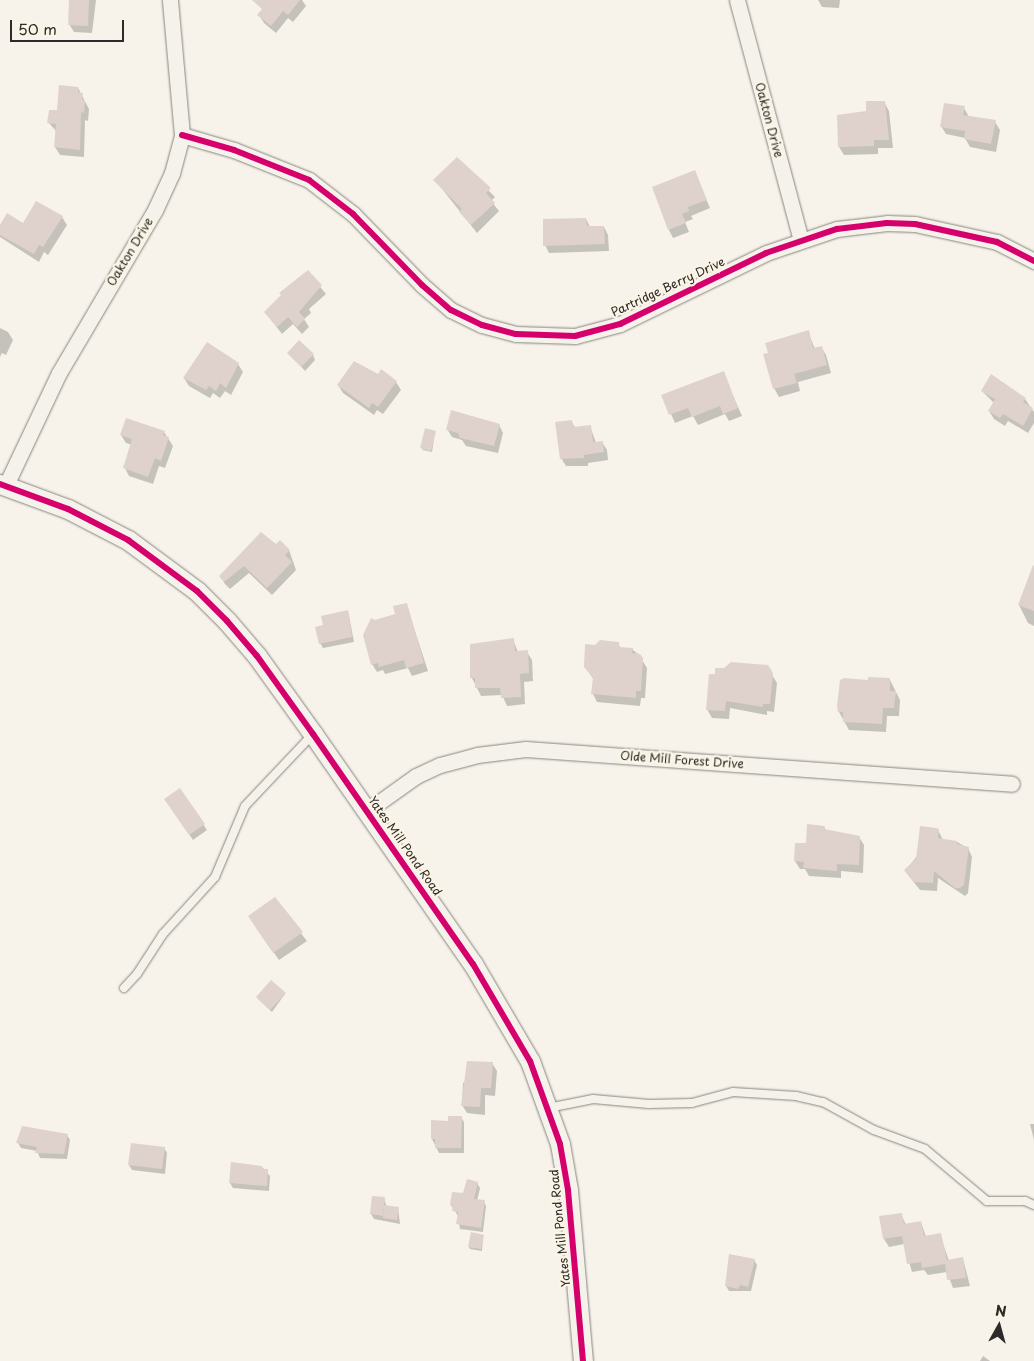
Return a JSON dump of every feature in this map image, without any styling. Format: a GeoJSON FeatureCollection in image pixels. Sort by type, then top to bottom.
{"type":"FeatureCollection","features":[{"type":"Feature","properties":{"kind":"street","name":"Oakton Drive"},"geometry":{"type":"LineString","coordinates":[[3,485],[59,373],[155,210],[172,173],[182,135],[170,0]]}},
{"type":"Feature","properties":{"kind":"street","name":"Oakton Drive"},"geometry":{"type":"LineString","coordinates":[[738,0],[800,240]]}},
{"type":"Feature","properties":{"kind":"street","name":"Partridge Berry Drive"},"geometry":{"type":"LineString","coordinates":[[182,135],[234,150],[309,180],[353,214],[422,285],[451,310],[482,325],[516,334],[574,336],[620,324],[766,253],[837,229],[886,223],[915,224],[997,242],[1034,260]]}},
{"type":"Feature","properties":{"kind":"street","name":"Yates Mill Pond Road"},"geometry":{"type":"LineString","coordinates":[[3,485],[68,509],[128,540],[197,591],[257,656],[367,811],[491,992],[530,1061],[548,1108],[565,1166],[583,1361]]}},
{"type":"Feature","properties":{"kind":"street","name":"Olde Mill Forest Drive"},"geometry":{"type":"LineString","coordinates":[[367,811],[416,776],[440,765],[477,755],[526,749],[1012,784]]}},
{"type":"Feature","properties":{"kind":"lane"},"geometry":{"type":"LineString","coordinates":[[124,988],[137,974],[163,934],[215,877],[245,806],[313,734]]}},
{"type":"Feature","properties":{"kind":"lane"},"geometry":{"type":"LineString","coordinates":[[548,1108],[592,1099],[649,1104],[692,1102],[733,1092],[796,1096],[823,1102],[874,1130],[925,1149],[987,1201],[1025,1201],[1034,1205]]}},
{"type":"Feature","properties":{"kind":"building"},"geometry":{"type":"Polygon","coordinates":[[[69,0],[89,0],[88,26],[68,25],[69,0]]]}},
{"type":"Feature","properties":{"kind":"building"},"geometry":{"type":"Polygon","coordinates":[[[252,0],[300,0],[288,15],[283,11],[271,26],[257,15],[262,9],[252,0]]]}},
{"type":"Feature","properties":{"kind":"building"},"geometry":{"type":"Polygon","coordinates":[[[59,85],[78,87],[78,92],[83,93],[82,100],[85,100],[84,113],[81,112],[80,150],[54,147],[56,124],[47,123],[49,110],[57,110],[59,85]]]}},
{"type":"Feature","properties":{"kind":"building"},"geometry":{"type":"Polygon","coordinates":[[[866,101],[885,101],[889,140],[874,140],[874,146],[838,147],[837,115],[866,111],[866,101]]]}},
{"type":"Feature","properties":{"kind":"building"},"geometry":{"type":"Polygon","coordinates":[[[944,103],[965,106],[963,115],[996,120],[991,144],[964,139],[965,131],[940,127],[944,103]]]}},
{"type":"Feature","properties":{"kind":"building"},"geometry":{"type":"Polygon","coordinates":[[[457,157],[491,188],[486,193],[495,203],[471,225],[459,212],[462,209],[433,180],[457,157]]]}},
{"type":"Feature","properties":{"kind":"building"},"geometry":{"type":"Polygon","coordinates":[[[695,170],[707,200],[688,207],[689,211],[682,214],[686,223],[668,230],[652,187],[695,170]]]}},
{"type":"Feature","properties":{"kind":"building"},"geometry":{"type":"Polygon","coordinates":[[[36,201],[63,216],[43,247],[39,245],[34,254],[0,235],[0,225],[7,213],[23,223],[36,201]]]}},
{"type":"Feature","properties":{"kind":"building"},"geometry":{"type":"Polygon","coordinates":[[[586,218],[587,226],[604,226],[605,244],[543,246],[543,219],[586,218]]]}},
{"type":"Feature","properties":{"kind":"building"},"geometry":{"type":"Polygon","coordinates":[[[308,270],[322,285],[299,312],[305,319],[297,327],[288,317],[277,327],[264,312],[281,295],[279,293],[308,270]]]}},
{"type":"Feature","properties":{"kind":"building"},"geometry":{"type":"Polygon","coordinates":[[[809,330],[813,348],[822,346],[827,365],[794,374],[797,383],[773,389],[763,354],[768,353],[765,343],[809,330]]]}},
{"type":"Feature","properties":{"kind":"building"},"geometry":{"type":"Polygon","coordinates":[[[299,340],[314,354],[301,367],[287,353],[299,340]]]}},
{"type":"Feature","properties":{"kind":"building"},"geometry":{"type":"Polygon","coordinates":[[[207,342],[239,363],[226,388],[220,383],[216,391],[209,386],[206,390],[183,378],[207,342]]]}},
{"type":"Feature","properties":{"kind":"building"},"geometry":{"type":"Polygon","coordinates":[[[354,361],[378,374],[381,369],[397,381],[378,407],[372,403],[369,408],[337,385],[354,361]]]}},
{"type":"Feature","properties":{"kind":"building"},"geometry":{"type":"Polygon","coordinates":[[[724,371],[738,408],[723,414],[720,406],[692,417],[688,408],[669,415],[661,395],[724,371]]]}},
{"type":"Feature","properties":{"kind":"building"},"geometry":{"type":"Polygon","coordinates":[[[991,374],[1026,398],[1023,402],[1033,408],[1023,426],[1003,414],[1000,418],[988,411],[995,399],[981,391],[991,374]]]}},
{"type":"Feature","properties":{"kind":"building"},"geometry":{"type":"Polygon","coordinates":[[[451,410],[500,424],[494,446],[460,438],[458,433],[446,430],[451,410]]]}},
{"type":"Feature","properties":{"kind":"building"},"geometry":{"type":"Polygon","coordinates":[[[126,418],[165,431],[163,435],[169,437],[161,461],[155,458],[148,477],[123,468],[132,439],[120,435],[126,418]]]}},
{"type":"Feature","properties":{"kind":"building"},"geometry":{"type":"Polygon","coordinates":[[[572,420],[573,427],[591,425],[593,442],[603,441],[604,452],[584,455],[584,458],[560,459],[555,422],[572,420]]]}},
{"type":"Feature","properties":{"kind":"building"},"geometry":{"type":"Polygon","coordinates":[[[425,428],[436,431],[431,451],[420,448],[425,428]]]}},
{"type":"Feature","properties":{"kind":"building"},"geometry":{"type":"Polygon","coordinates":[[[261,532],[276,544],[280,540],[290,550],[285,555],[292,562],[267,588],[244,566],[224,582],[219,576],[261,532]]]}},
{"type":"Feature","properties":{"kind":"building"},"geometry":{"type":"Polygon","coordinates":[[[1034,566],[1034,611],[1018,605],[1034,566]]]}},
{"type":"Feature","properties":{"kind":"building"},"geometry":{"type":"Polygon","coordinates":[[[407,603],[424,663],[406,668],[404,660],[379,667],[378,663],[371,665],[363,635],[371,618],[375,620],[395,614],[393,606],[407,603]]]}},
{"type":"Feature","properties":{"kind":"building"},"geometry":{"type":"Polygon","coordinates":[[[348,610],[352,637],[319,644],[315,627],[323,625],[321,616],[348,610]]]}},
{"type":"Feature","properties":{"kind":"building"},"geometry":{"type":"Polygon","coordinates":[[[514,638],[515,651],[528,650],[529,673],[520,674],[521,697],[501,698],[500,688],[475,688],[475,678],[470,678],[470,644],[514,638]]]}},
{"type":"Feature","properties":{"kind":"building"},"geometry":{"type":"Polygon","coordinates":[[[600,640],[619,642],[619,647],[633,648],[632,653],[640,654],[643,658],[641,691],[636,691],[636,698],[591,694],[593,678],[584,667],[585,644],[595,645],[600,640]]]}},
{"type":"Feature","properties":{"kind":"building"},"geometry":{"type":"Polygon","coordinates":[[[731,662],[768,665],[773,673],[770,704],[763,704],[763,707],[726,701],[725,711],[706,710],[709,674],[715,674],[715,668],[724,668],[731,662]]]}},
{"type":"Feature","properties":{"kind":"building"},"geometry":{"type":"Polygon","coordinates":[[[868,677],[890,678],[890,691],[896,691],[894,708],[883,708],[882,724],[843,722],[843,712],[838,712],[837,706],[840,680],[844,678],[868,680],[868,677]]]}},
{"type":"Feature","properties":{"kind":"building"},"geometry":{"type":"Polygon","coordinates":[[[180,788],[205,824],[189,835],[164,799],[180,788]]]}},
{"type":"Feature","properties":{"kind":"building"},"geometry":{"type":"Polygon","coordinates":[[[807,824],[825,826],[824,829],[860,836],[859,865],[837,864],[837,871],[803,868],[804,862],[794,861],[795,843],[806,843],[807,824]]]}},
{"type":"Feature","properties":{"kind":"building"},"geometry":{"type":"Polygon","coordinates":[[[920,826],[939,829],[938,838],[957,841],[957,844],[969,847],[964,885],[960,888],[955,888],[934,871],[933,883],[914,882],[904,870],[916,859],[920,826]]]}},
{"type":"Feature","properties":{"kind":"building"},"geometry":{"type":"Polygon","coordinates":[[[275,897],[303,932],[273,953],[248,916],[275,897]]]}},
{"type":"Feature","properties":{"kind":"building"},"geometry":{"type":"Polygon","coordinates":[[[271,980],[286,993],[270,1010],[256,997],[271,980]]]}},
{"type":"Feature","properties":{"kind":"building"},"geometry":{"type":"Polygon","coordinates":[[[467,1061],[493,1062],[491,1088],[481,1088],[480,1107],[461,1106],[467,1061]]]}},
{"type":"Feature","properties":{"kind":"building"},"geometry":{"type":"Polygon","coordinates":[[[448,1116],[462,1116],[461,1148],[435,1148],[435,1139],[431,1139],[431,1120],[448,1121],[448,1116]]]}},
{"type":"Feature","properties":{"kind":"building"},"geometry":{"type":"Polygon","coordinates":[[[22,1126],[68,1134],[64,1154],[35,1153],[37,1147],[16,1143],[22,1126]]]}},
{"type":"Feature","properties":{"kind":"building"},"geometry":{"type":"Polygon","coordinates":[[[131,1143],[165,1147],[162,1169],[128,1165],[131,1143]]]}},
{"type":"Feature","properties":{"kind":"building"},"geometry":{"type":"Polygon","coordinates":[[[231,1162],[262,1166],[262,1169],[268,1169],[267,1186],[229,1183],[231,1162]]]}},
{"type":"Feature","properties":{"kind":"building"},"geometry":{"type":"Polygon","coordinates":[[[467,1179],[478,1182],[474,1199],[485,1200],[481,1228],[456,1224],[458,1212],[452,1211],[453,1206],[450,1205],[452,1192],[463,1193],[467,1179]]]}},
{"type":"Feature","properties":{"kind":"building"},"geometry":{"type":"Polygon","coordinates":[[[372,1196],[385,1197],[383,1216],[370,1214],[372,1196]]]}},
{"type":"Feature","properties":{"kind":"building"},"geometry":{"type":"Polygon","coordinates":[[[384,1205],[399,1207],[397,1220],[383,1218],[384,1205]]]}},
{"type":"Feature","properties":{"kind":"building"},"geometry":{"type":"Polygon","coordinates":[[[902,1213],[904,1224],[921,1221],[924,1236],[941,1233],[947,1260],[963,1257],[966,1278],[947,1280],[945,1264],[922,1268],[921,1262],[907,1264],[902,1236],[883,1239],[879,1216],[902,1213]]]}},
{"type":"Feature","properties":{"kind":"building"},"geometry":{"type":"Polygon","coordinates":[[[471,1232],[484,1235],[481,1249],[468,1247],[471,1232]]]}},
{"type":"Feature","properties":{"kind":"building"},"geometry":{"type":"Polygon","coordinates":[[[729,1254],[755,1259],[748,1287],[740,1285],[738,1289],[725,1286],[729,1254]]]}},
{"type":"Feature","properties":{"kind":"cycle path"},"geometry":{"type":"LineString","coordinates":[[182,135],[234,150],[309,180],[353,214],[422,285],[451,310],[482,325],[516,334],[575,336],[620,324],[766,253],[837,229],[887,223],[915,224],[997,242],[1034,261]]}},
{"type":"Feature","properties":{"kind":"cycle path"},"geometry":{"type":"LineString","coordinates":[[0,484],[68,509],[128,540],[197,591],[227,621],[257,656],[313,734],[473,964],[530,1061],[560,1144],[568,1190],[583,1361]]}}]}
